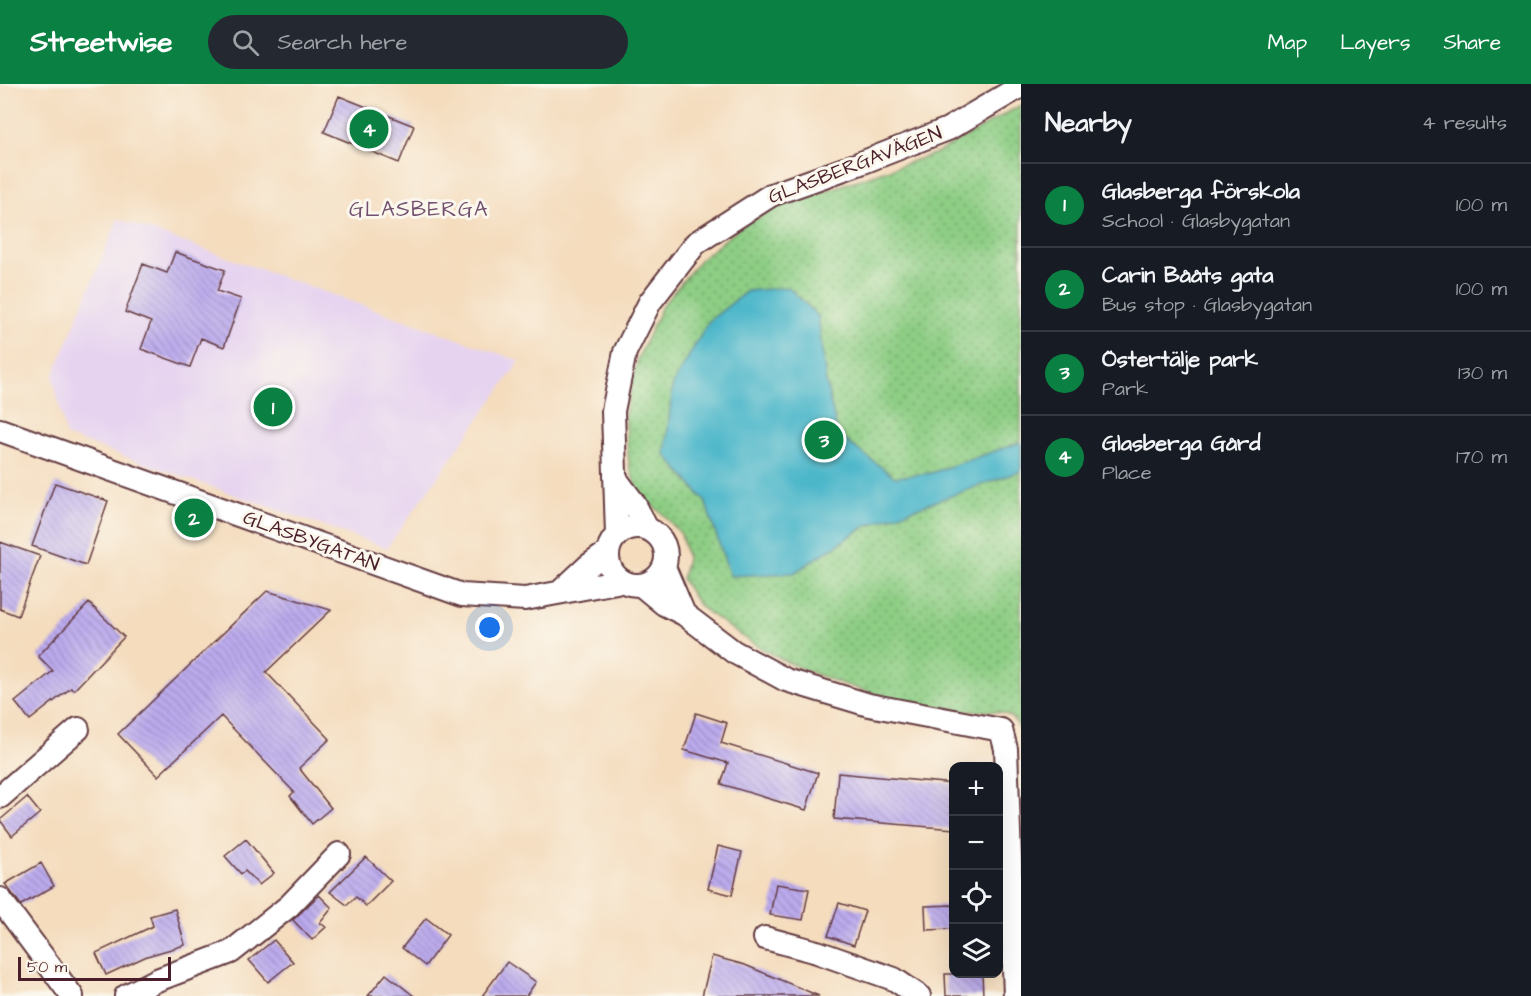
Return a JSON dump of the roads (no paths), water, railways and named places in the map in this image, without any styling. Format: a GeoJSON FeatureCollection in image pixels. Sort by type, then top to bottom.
{"type":"FeatureCollection","features":[{"type":"Feature","properties":{"kind":"street","name":"GLASBERGAVÄGEN"},"geometry":{"type":"LineString","coordinates":[[613,543],[616,479],[613,411],[625,352],[650,302],[696,243],[771,195],[948,129],[1021,86]]}},
{"type":"Feature","properties":{"kind":"street","name":"GLASBYGATAN"},"geometry":{"type":"LineString","coordinates":[[0,430],[462,595],[525,599],[631,583]]}},
{"type":"Feature","properties":{"kind":"street"},"geometry":{"type":"LineString","coordinates":[[616,479],[634,502],[648,529],[662,540],[666,549],[664,567],[684,614]]}},
{"type":"Feature","properties":{"kind":"street"},"geometry":{"type":"LineString","coordinates":[[560,592],[631,528],[648,529]]}},
{"type":"Feature","properties":{"kind":"street"},"geometry":{"type":"LineString","coordinates":[[613,543],[610,568],[664,604],[684,614],[734,652],[786,680],[869,705],[1001,730],[1006,749],[1016,844],[1015,996]]}},
{"type":"Feature","properties":{"kind":"street"},"geometry":{"type":"LineString","coordinates":[[631,583],[655,579],[664,567]]}},
{"type":"Feature","properties":{"kind":"street"},"geometry":{"type":"LineString","coordinates":[[0,797],[78,729]]}},
{"type":"Feature","properties":{"kind":"street"},"geometry":{"type":"LineString","coordinates":[[126,996],[157,980],[231,952],[289,906],[339,854]]}},
{"type":"Feature","properties":{"kind":"street"},"geometry":{"type":"LineString","coordinates":[[0,899],[72,996]]}},
{"type":"Feature","properties":{"kind":"street"},"geometry":{"type":"LineString","coordinates":[[765,938],[817,952],[894,979],[919,996]]}},
{"type":"Feature","properties":{"kind":"water"},"geometry":{"type":"Polygon","coordinates":[[[788,287],[818,316],[826,382],[838,435],[895,477],[931,473],[1021,442],[1021,471],[866,526],[794,573],[730,576],[705,501],[665,454],[673,384],[709,321],[747,291],[788,287]]]}},
{"type":"Feature","properties":{"kind":"place","name":"Glasberga Gård"},"geometry":{"type":"Point","coordinates":[369,129]}},
{"type":"Feature","properties":{"kind":"place","name":"Glasberga förskola"},"geometry":{"type":"Point","coordinates":[273,407]}},
{"type":"Feature","properties":{"kind":"place","name":"Östertälje park"},"geometry":{"type":"Point","coordinates":[824,440]}},
{"type":"Feature","properties":{"kind":"place","name":"Carin Bååts gata"},"geometry":{"type":"Point","coordinates":[194,518]}},
{"type":"Feature","properties":{"kind":"district","name":"GLASBERGA"},"geometry":{"type":"Point","coordinates":[419,209]}}]}
